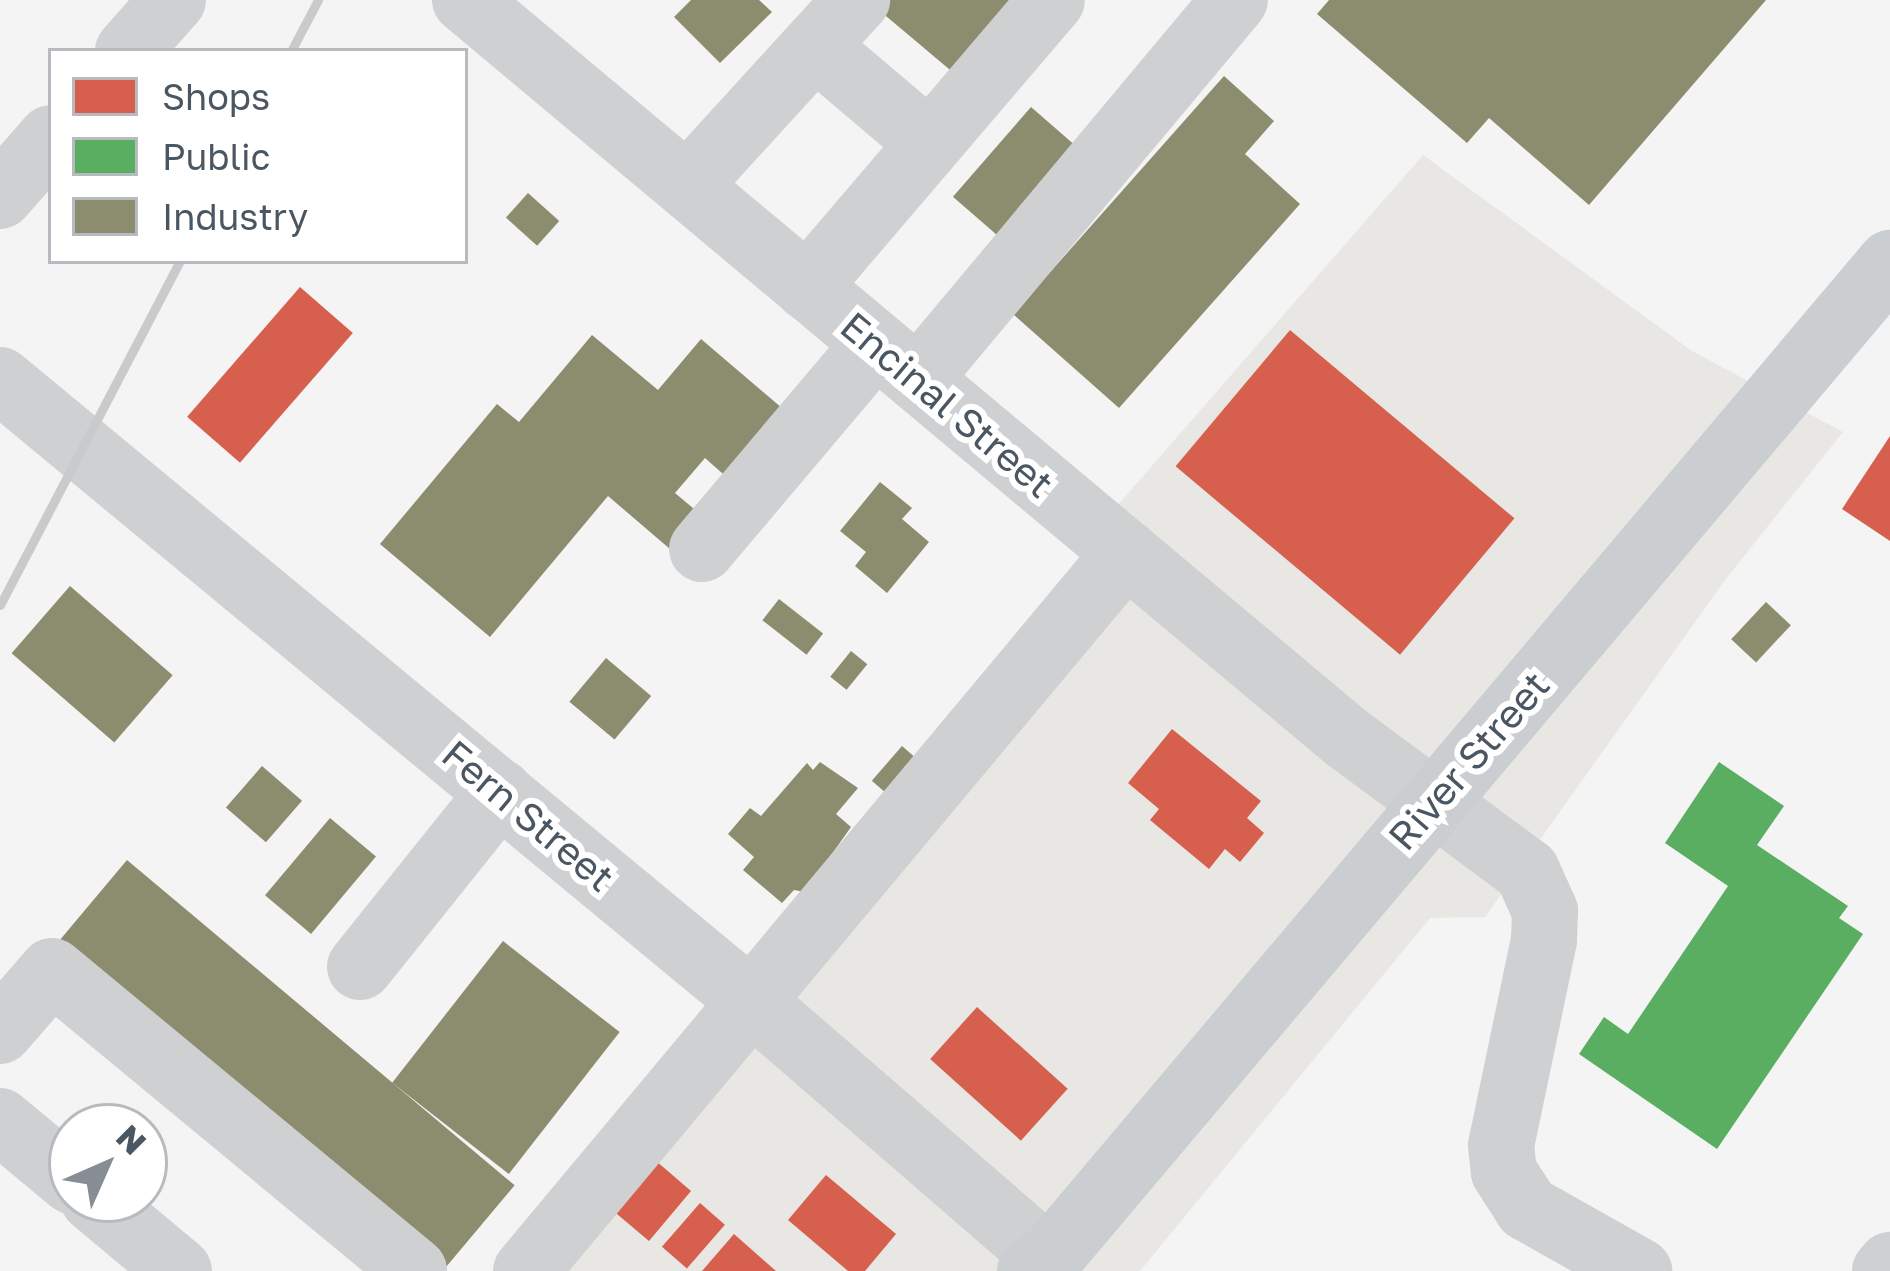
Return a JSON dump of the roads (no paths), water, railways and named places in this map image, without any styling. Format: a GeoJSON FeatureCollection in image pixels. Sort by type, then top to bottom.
{"type":"FeatureCollection","features":[{"type":"Feature","properties":{"kind":"main road","name":"River Street"},"geometry":{"type":"LineString","coordinates":[[1042,1267],[1890,263]]}},
{"type":"Feature","properties":{"kind":"street"},"geometry":{"type":"LineString","coordinates":[[131,48],[173,0]]}},
{"type":"Feature","properties":{"kind":"street","name":"Encinal Street"},"geometry":{"type":"LineString","coordinates":[[465,0],[1347,738],[1527,871],[1545,911],[1501,1144],[1504,1172],[1527,1208],[1628,1268]]}},
{"type":"Feature","properties":{"kind":"street"},"geometry":{"type":"LineString","coordinates":[[807,287],[1052,0]]}},
{"type":"Feature","properties":{"kind":"street"},"geometry":{"type":"LineString","coordinates":[[702,549],[897,362],[1235,0]]}},
{"type":"Feature","properties":{"kind":"street"},"geometry":{"type":"LineString","coordinates":[[688,185],[836,23],[928,142]]}},
{"type":"Feature","properties":{"kind":"street"},"geometry":{"type":"LineString","coordinates":[[0,196],[48,142]]}},
{"type":"Feature","properties":{"kind":"street","name":"Fern Street"},"geometry":{"type":"LineString","coordinates":[[0,380],[751,1001],[1042,1267]]}},
{"type":"Feature","properties":{"kind":"street"},"geometry":{"type":"LineString","coordinates":[[526,1271],[1126,554]]}},
{"type":"Feature","properties":{"kind":"street"},"geometry":{"type":"LineString","coordinates":[[360,967],[500,792]]}},
{"type":"Feature","properties":{"kind":"street"},"geometry":{"type":"LineString","coordinates":[[0,1031],[52,971],[413,1271]]}},
{"type":"Feature","properties":{"kind":"street"},"geometry":{"type":"LineString","coordinates":[[0,1120],[48,1161]]}},
{"type":"Feature","properties":{"kind":"street"},"geometry":{"type":"LineString","coordinates":[[122,1223],[179,1271]]}},
{"type":"Feature","properties":{"kind":"railway"},"geometry":{"type":"LineString","coordinates":[[293,48],[318,0]]}},
{"type":"Feature","properties":{"kind":"railway"},"geometry":{"type":"LineString","coordinates":[[0,605],[178,264]]}}]}
